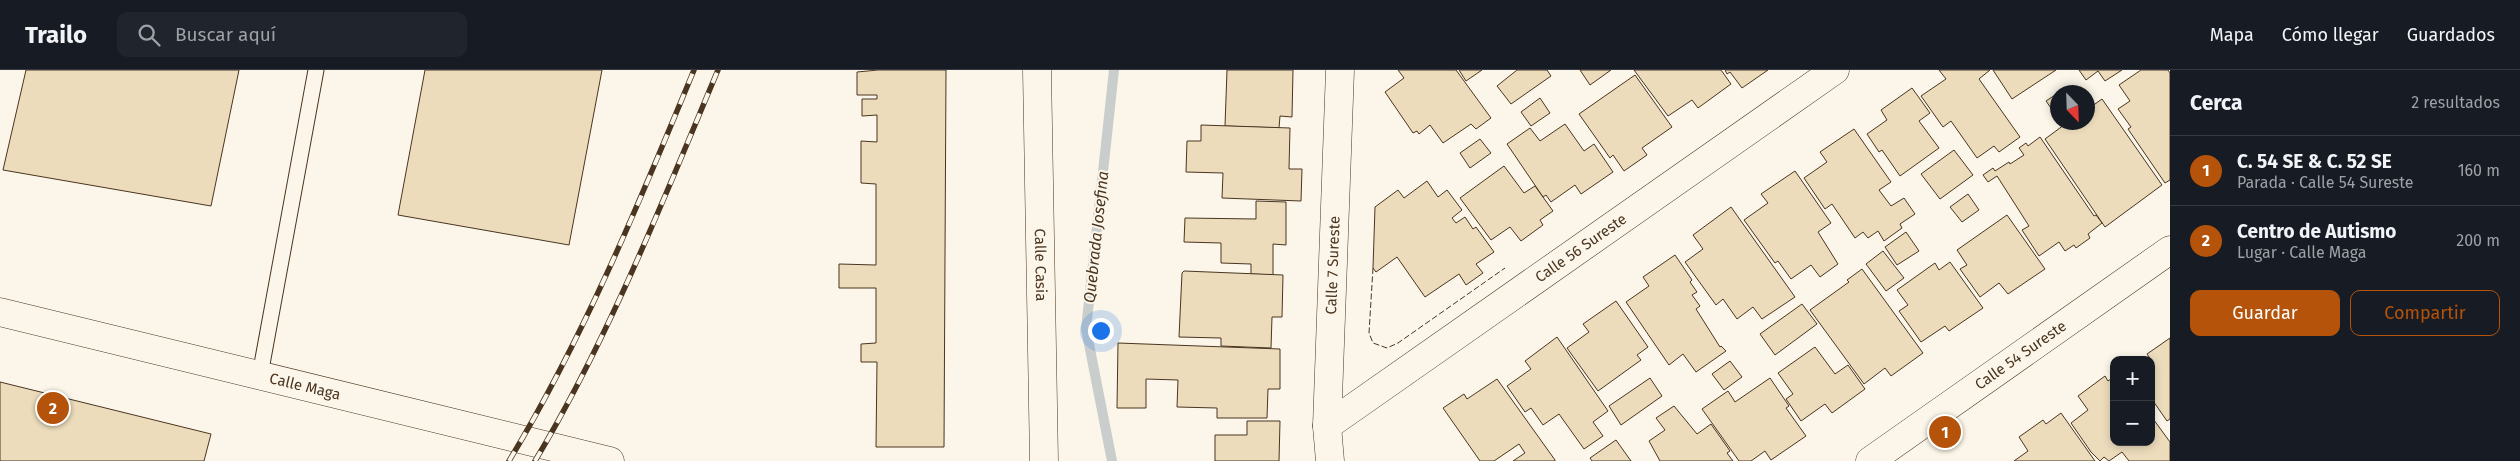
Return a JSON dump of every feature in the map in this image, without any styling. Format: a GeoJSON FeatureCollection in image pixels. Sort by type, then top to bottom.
{"type":"FeatureCollection","features":[{"type":"Feature","properties":{"kind":"street","name":"Calle Casia"},"geometry":{"type":"LineString","coordinates":[[1037,70],[1044,461]]}},
{"type":"Feature","properties":{"kind":"street","name":"Calle 7 Sureste"},"geometry":{"type":"LineString","coordinates":[[1330,461],[1327,426],[1340,70]]}},
{"type":"Feature","properties":{"kind":"street","name":"Calle 56 Sureste"},"geometry":{"type":"LineString","coordinates":[[1327,426],[1836,70]]}},
{"type":"Feature","properties":{"kind":"street","name":"Calle 54 Sureste"},"geometry":{"type":"LineString","coordinates":[[1870,461],[2170,250]]}},
{"type":"Feature","properties":{"kind":"street","name":"Calle Maga"},"geometry":{"type":"LineString","coordinates":[[0,312],[610,461]]}},
{"type":"Feature","properties":{"kind":"lane"},"geometry":{"type":"LineString","coordinates":[[260,375],[316,70]]}},
{"type":"Feature","properties":{"kind":"building"},"geometry":{"type":"Polygon","coordinates":[[[26,70],[239,70],[211,206],[3,170],[26,70]]]}},
{"type":"Feature","properties":{"kind":"building"},"geometry":{"type":"Polygon","coordinates":[[[425,70],[602,70],[569,245],[398,215],[425,70]]]}},
{"type":"Feature","properties":{"kind":"building"},"geometry":{"type":"Polygon","coordinates":[[[878,70],[946,70],[944,447],[876,447],[877,362],[861,362],[861,344],[876,343],[876,288],[839,288],[839,264],[876,265],[876,184],[861,183],[861,141],[877,142],[877,115],[862,116],[862,99],[877,99],[877,95],[857,95],[857,72],[878,70]]]}},
{"type":"Feature","properties":{"kind":"building"},"geometry":{"type":"Polygon","coordinates":[[[1227,70],[1293,70],[1292,117],[1280,116],[1279,128],[1225,126],[1227,70]]]}},
{"type":"Feature","properties":{"kind":"building"},"geometry":{"type":"Polygon","coordinates":[[[1398,70],[1456,70],[1491,118],[1476,129],[1471,124],[1443,143],[1430,125],[1419,134],[1417,131],[1413,133],[1385,92],[1404,78],[1398,70]]]}},
{"type":"Feature","properties":{"kind":"building"},"geometry":{"type":"Polygon","coordinates":[[[1459,70],[1482,70],[1466,81],[1459,70]]]}},
{"type":"Feature","properties":{"kind":"building"},"geometry":{"type":"Polygon","coordinates":[[[1517,70],[1547,70],[1551,76],[1511,104],[1497,86],[1517,70]]]}},
{"type":"Feature","properties":{"kind":"building"},"geometry":{"type":"Polygon","coordinates":[[[1580,70],[1611,70],[1590,85],[1580,70]]]}},
{"type":"Feature","properties":{"kind":"building"},"geometry":{"type":"Polygon","coordinates":[[[1634,70],[1721,70],[1731,84],[1698,108],[1692,100],[1668,116],[1634,70]]]}},
{"type":"Feature","properties":{"kind":"building"},"geometry":{"type":"Polygon","coordinates":[[[1725,70],[1768,70],[1742,88],[1730,72],[1727,74],[1725,70]]]}},
{"type":"Feature","properties":{"kind":"building"},"geometry":{"type":"Polygon","coordinates":[[[1939,70],[1990,70],[1979,79],[2020,137],[1999,152],[1994,146],[1977,158],[1951,121],[1943,127],[1921,96],[1946,79],[1939,70]]]}},
{"type":"Feature","properties":{"kind":"building"},"geometry":{"type":"Polygon","coordinates":[[[1993,70],[2056,70],[2012,99],[1993,70]]]}},
{"type":"Feature","properties":{"kind":"building"},"geometry":{"type":"Polygon","coordinates":[[[2079,70],[2122,70],[2105,81],[2098,71],[2086,80],[2079,70]]]}},
{"type":"Feature","properties":{"kind":"building"},"geometry":{"type":"Polygon","coordinates":[[[2141,70],[2168,70],[2170,73],[2170,180],[2165,183],[2128,129],[2131,127],[2118,109],[2130,101],[2119,85],[2141,70]]]}},
{"type":"Feature","properties":{"kind":"building"},"geometry":{"type":"Polygon","coordinates":[[[1635,75],[1672,127],[1642,148],[1647,155],[1624,171],[1613,155],[1610,158],[1579,114],[1635,75]]]}},
{"type":"Feature","properties":{"kind":"building"},"geometry":{"type":"Polygon","coordinates":[[[1912,88],[1930,113],[1919,121],[1939,148],[1900,176],[1882,150],[1879,152],[1867,134],[1887,120],[1881,110],[1912,88]]]}},
{"type":"Feature","properties":{"kind":"building"},"geometry":{"type":"Polygon","coordinates":[[[1540,98],[1550,113],[1531,126],[1521,112],[1540,98]]]}},
{"type":"Feature","properties":{"kind":"building"},"geometry":{"type":"Polygon","coordinates":[[[2050,98],[2050,107],[2046,101],[2050,98]]]}},
{"type":"Feature","properties":{"kind":"building"},"geometry":{"type":"Polygon","coordinates":[[[2102,99],[2162,185],[2105,227],[2045,139],[2057,130],[2095,130],[2095,104],[2102,99]]]}},
{"type":"Feature","properties":{"kind":"building"},"geometry":{"type":"Polygon","coordinates":[[[1565,124],[1584,151],[1594,144],[1613,172],[1581,194],[1575,185],[1551,202],[1546,195],[1543,197],[1507,144],[1530,128],[1540,141],[1565,124]]]}},
{"type":"Feature","properties":{"kind":"building"},"geometry":{"type":"Polygon","coordinates":[[[1201,125],[1290,128],[1289,169],[1302,169],[1301,201],[1222,198],[1223,173],[1186,172],[1187,141],[1201,141],[1201,125]]]}},
{"type":"Feature","properties":{"kind":"building"},"geometry":{"type":"Polygon","coordinates":[[[1854,129],[1891,182],[1879,190],[1891,206],[1904,198],[1915,214],[1900,224],[1902,228],[1884,241],[1878,231],[1868,238],[1863,232],[1855,238],[1832,204],[1825,209],[1804,178],[1827,162],[1820,152],[1854,129]]]}},
{"type":"Feature","properties":{"kind":"building"},"geometry":{"type":"Polygon","coordinates":[[[2040,137],[2094,216],[2096,215],[2102,223],[2088,234],[2090,238],[2076,248],[2074,245],[2065,251],[2059,242],[2039,256],[2022,230],[2029,226],[1997,176],[1988,182],[1983,175],[1993,168],[1995,171],[2009,162],[2010,164],[2024,155],[2019,148],[2026,143],[2028,146],[2040,137]]]}},
{"type":"Feature","properties":{"kind":"building"},"geometry":{"type":"Polygon","coordinates":[[[1480,139],[1491,153],[1470,168],[1460,153],[1480,139]]]}},
{"type":"Feature","properties":{"kind":"building"},"geometry":{"type":"Polygon","coordinates":[[[1954,150],[1973,175],[1940,199],[1921,174],[1954,150]]]}},
{"type":"Feature","properties":{"kind":"building"},"geometry":{"type":"Polygon","coordinates":[[[1504,166],[1524,193],[1535,186],[1553,211],[1540,220],[1543,225],[1521,241],[1510,227],[1491,240],[1460,198],[1504,166]]]}},
{"type":"Feature","properties":{"kind":"building"},"geometry":{"type":"Polygon","coordinates":[[[1795,171],[1831,223],[1818,232],[1838,264],[1820,277],[1811,265],[1791,279],[1778,261],[1775,263],[1744,220],[1768,203],[1761,194],[1795,171]]]}},
{"type":"Feature","properties":{"kind":"building"},"geometry":{"type":"Polygon","coordinates":[[[1427,181],[1438,197],[1447,190],[1462,210],[1452,218],[1456,223],[1465,217],[1473,229],[1476,227],[1494,252],[1476,264],[1483,273],[1466,285],[1459,274],[1425,297],[1397,257],[1376,272],[1373,268],[1375,207],[1398,190],[1404,198],[1427,181]]]}},
{"type":"Feature","properties":{"kind":"building"},"geometry":{"type":"Polygon","coordinates":[[[1968,194],[1979,210],[1962,222],[1950,207],[1968,194]]]}},
{"type":"Feature","properties":{"kind":"building"},"geometry":{"type":"Polygon","coordinates":[[[1256,201],[1286,202],[1286,245],[1273,244],[1273,275],[1251,274],[1251,264],[1221,263],[1221,243],[1184,242],[1185,218],[1256,219],[1256,201]]]}},
{"type":"Feature","properties":{"kind":"building"},"geometry":{"type":"Polygon","coordinates":[[[1731,207],[1795,297],[1762,319],[1753,307],[1737,319],[1723,299],[1716,305],[1685,262],[1703,249],[1693,235],[1731,207]]]}},
{"type":"Feature","properties":{"kind":"building"},"geometry":{"type":"Polygon","coordinates":[[[2007,215],[2045,269],[2008,294],[1999,283],[1980,297],[1960,269],[1967,265],[1957,250],[2007,215]]]}},
{"type":"Feature","properties":{"kind":"building"},"geometry":{"type":"Polygon","coordinates":[[[1906,232],[1919,251],[1897,265],[1885,247],[1906,232]]]}},
{"type":"Feature","properties":{"kind":"building"},"geometry":{"type":"Polygon","coordinates":[[[1883,251],[1904,278],[1886,291],[1866,264],[1883,251]]]}},
{"type":"Feature","properties":{"kind":"building"},"geometry":{"type":"Polygon","coordinates":[[[1675,255],[1692,280],[1690,282],[1697,292],[1692,295],[1700,306],[1696,309],[1720,347],[1726,351],[1696,372],[1683,354],[1669,365],[1626,302],[1649,286],[1643,277],[1675,255]]]}},
{"type":"Feature","properties":{"kind":"building"},"geometry":{"type":"Polygon","coordinates":[[[1950,262],[1983,308],[1949,331],[1945,326],[1921,342],[1899,311],[1908,305],[1897,290],[1935,263],[1939,270],[1950,262]]]}},
{"type":"Feature","properties":{"kind":"building"},"geometry":{"type":"Polygon","coordinates":[[[1862,269],[1923,353],[1891,376],[1885,368],[1864,384],[1810,310],[1849,282],[1847,280],[1862,269]]]}},
{"type":"Feature","properties":{"kind":"building"},"geometry":{"type":"Polygon","coordinates":[[[1184,271],[1283,275],[1282,317],[1272,317],[1271,348],[1221,346],[1221,338],[1179,337],[1182,273],[1184,271]]]}},
{"type":"Feature","properties":{"kind":"building"},"geometry":{"type":"Polygon","coordinates":[[[1616,301],[1648,347],[1637,355],[1641,360],[1598,391],[1567,348],[1589,332],[1583,324],[1616,301]]]}},
{"type":"Feature","properties":{"kind":"building"},"geometry":{"type":"Polygon","coordinates":[[[1802,304],[1817,324],[1775,355],[1760,334],[1802,304]]]}},
{"type":"Feature","properties":{"kind":"building"},"geometry":{"type":"Polygon","coordinates":[[[1557,337],[1608,411],[1593,422],[1603,436],[1584,449],[1559,414],[1543,425],[1531,408],[1525,412],[1507,386],[1531,369],[1525,361],[1557,337]]]}},
{"type":"Feature","properties":{"kind":"building"},"geometry":{"type":"Polygon","coordinates":[[[2170,338],[2170,419],[2167,421],[2155,404],[2155,356],[2148,356],[2147,354],[2170,338]]]}},
{"type":"Feature","properties":{"kind":"building"},"geometry":{"type":"Polygon","coordinates":[[[1118,343],[1280,349],[1280,389],[1268,389],[1267,418],[1217,418],[1217,408],[1177,407],[1178,380],[1146,379],[1146,408],[1117,408],[1118,343]]]}},
{"type":"Feature","properties":{"kind":"building"},"geometry":{"type":"Polygon","coordinates":[[[1815,347],[1835,374],[1848,365],[1865,389],[1832,413],[1825,404],[1801,421],[1786,399],[1793,394],[1778,373],[1815,347]]]}},
{"type":"Feature","properties":{"kind":"building"},"geometry":{"type":"Polygon","coordinates":[[[1730,361],[1742,377],[1724,390],[1712,374],[1730,361]]]}},
{"type":"Feature","properties":{"kind":"building"},"geometry":{"type":"Polygon","coordinates":[[[2105,376],[2108,381],[2110,380],[2110,446],[2155,446],[2155,421],[2170,442],[2170,461],[2129,461],[2122,452],[2109,461],[2104,457],[2100,461],[2091,452],[2071,423],[2088,410],[2078,396],[2105,376]]]}},
{"type":"Feature","properties":{"kind":"building"},"geometry":{"type":"Polygon","coordinates":[[[1650,378],[1662,396],[1621,425],[1609,406],[1650,378]]]}},
{"type":"Feature","properties":{"kind":"building"},"geometry":{"type":"Polygon","coordinates":[[[1770,378],[1789,406],[1786,408],[1806,436],[1771,460],[1765,451],[1751,461],[1739,461],[1702,409],[1728,391],[1735,402],[1770,378]]]}},
{"type":"Feature","properties":{"kind":"building"},"geometry":{"type":"Polygon","coordinates":[[[1497,379],[1555,461],[1513,461],[1525,453],[1519,444],[1494,461],[1480,461],[1443,408],[1464,394],[1467,399],[1497,379]]]}},
{"type":"Feature","properties":{"kind":"building"},"geometry":{"type":"Polygon","coordinates":[[[0,382],[211,434],[204,461],[0,461],[0,382]]]}},
{"type":"Feature","properties":{"kind":"building"},"geometry":{"type":"Polygon","coordinates":[[[1674,406],[1697,434],[1711,424],[1730,451],[1727,453],[1733,461],[1660,461],[1649,441],[1665,430],[1656,418],[1674,406]]]}},
{"type":"Feature","properties":{"kind":"building"},"geometry":{"type":"Polygon","coordinates":[[[2061,413],[2095,461],[2014,461],[2028,451],[2019,437],[2043,420],[2046,424],[2061,413]]]}},
{"type":"Feature","properties":{"kind":"building"},"geometry":{"type":"Polygon","coordinates":[[[1247,421],[1280,421],[1279,461],[1215,461],[1215,435],[1247,435],[1247,421]]]}},
{"type":"Feature","properties":{"kind":"building"},"geometry":{"type":"Polygon","coordinates":[[[1616,440],[1631,461],[1592,461],[1590,458],[1616,440]]]}},
{"type":"Feature","properties":{"kind":"waterway","name":"Quebrada Josefina"},"geometry":{"type":"LineString","coordinates":[[1112,461],[1086,329],[1114,70]]}},
{"type":"Feature","properties":{"kind":"railway"},"geometry":{"type":"LineString","coordinates":[[509,461],[562,366],[586,318],[631,219],[694,70]]}},
{"type":"Feature","properties":{"kind":"railway"},"geometry":{"type":"LineString","coordinates":[[535,461],[562,414],[611,318],[718,70]]}},
{"type":"Feature","properties":{"kind":"fence"},"geometry":{"type":"LineString","coordinates":[[1373,268],[1369,333],[1373,343],[1387,348],[1398,343],[1505,268]]}},
{"type":"Feature","properties":{"kind":"place","name":"Centro de Autismo"},"geometry":{"type":"Point","coordinates":[53,408]}},
{"type":"Feature","properties":{"kind":"place","name":"C. 54 SE & C. 52 SE"},"geometry":{"type":"Point","coordinates":[1945,432]}}]}
